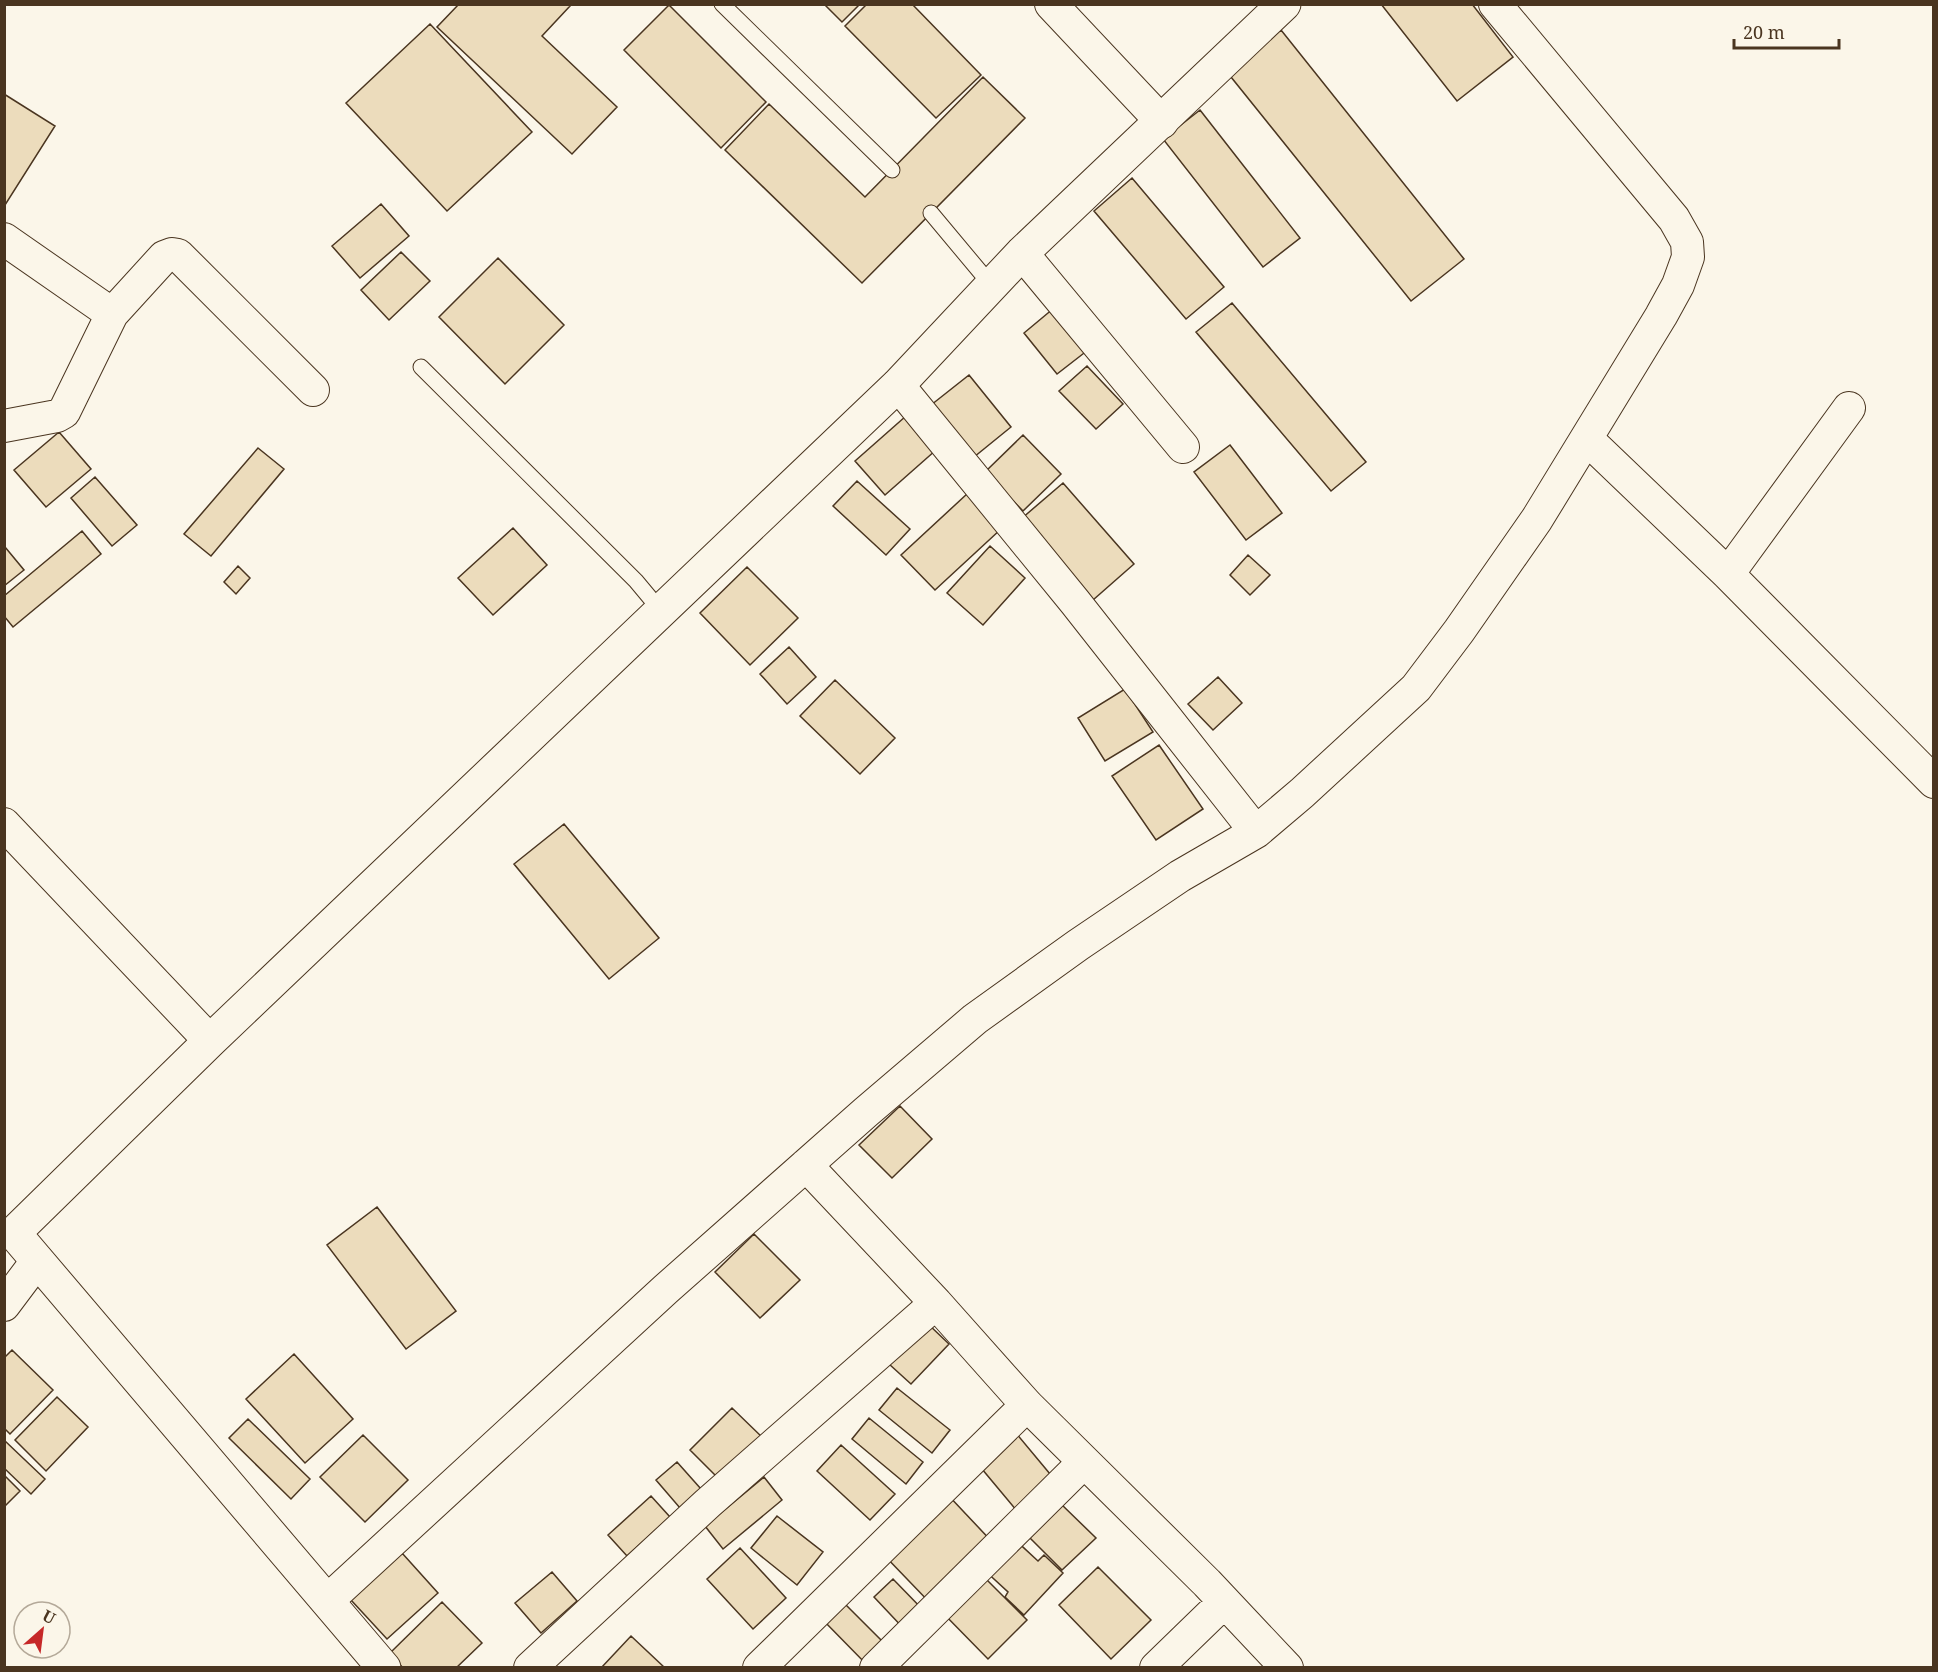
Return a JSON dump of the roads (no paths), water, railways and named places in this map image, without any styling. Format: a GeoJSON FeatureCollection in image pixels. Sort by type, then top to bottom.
{"type":"FeatureCollection","features":[{"type":"Feature","properties":{"kind":"street"},"geometry":{"type":"LineString","coordinates":[[1051,4],[1162,122]]}},
{"type":"Feature","properties":{"kind":"street"},"geometry":{"type":"LineString","coordinates":[[384,1668],[9,1228],[210,1041],[898,385],[1022,253],[1284,4]]}},
{"type":"Feature","properties":{"kind":"street"},"geometry":{"type":"LineString","coordinates":[[327,1601],[666,1289],[975,1019],[1180,876],[1256,832],[1302,793],[1416,688],[1459,631],[1537,519],[1587,439],[1678,285],[1688,257],[1687,242],[1674,219],[1495,4]]}},
{"type":"Feature","properties":{"kind":"street"},"geometry":{"type":"LineString","coordinates":[[4,239],[112,314]]}},
{"type":"Feature","properties":{"kind":"street"},"geometry":{"type":"LineString","coordinates":[[1022,253],[1183,447]]}},
{"type":"Feature","properties":{"kind":"street"},"geometry":{"type":"LineString","coordinates":[[4,426],[57,416],[64,412],[112,314],[164,257],[172,254],[178,255],[313,390]]}},
{"type":"Feature","properties":{"kind":"street"},"geometry":{"type":"LineString","coordinates":[[898,385],[1075,602],[1256,832]]}},
{"type":"Feature","properties":{"kind":"street"},"geometry":{"type":"LineString","coordinates":[[1728,574],[1849,408]]}},
{"type":"Feature","properties":{"kind":"street"},"geometry":{"type":"LineString","coordinates":[[1587,439],[1728,574],[1934,782]]}},
{"type":"Feature","properties":{"kind":"street"},"geometry":{"type":"LineString","coordinates":[[4,824],[210,1041]]}},
{"type":"Feature","properties":{"kind":"street"},"geometry":{"type":"LineString","coordinates":[[806,1165],[936,1303],[1027,1405],[1287,1668]]}},
{"type":"Feature","properties":{"kind":"street"},"geometry":{"type":"LineString","coordinates":[[4,1305],[37,1261]]}},
{"type":"Feature","properties":{"kind":"street"},"geometry":{"type":"LineString","coordinates":[[530,1668],[708,1503],[936,1303]]}},
{"type":"Feature","properties":{"kind":"street"},"geometry":{"type":"LineString","coordinates":[[759,1668],[1027,1405]]}},
{"type":"Feature","properties":{"kind":"street"},"geometry":{"type":"LineString","coordinates":[[876,1668],[1084,1462]]}},
{"type":"Feature","properties":{"kind":"street"},"geometry":{"type":"LineString","coordinates":[[1156,1668],[1224,1602]]}},
{"type":"Feature","properties":{"kind":"lane"},"geometry":{"type":"LineString","coordinates":[[722,4],[891,170]]}},
{"type":"Feature","properties":{"kind":"lane"},"geometry":{"type":"LineString","coordinates":[[931,213],[992,286]]}},
{"type":"Feature","properties":{"kind":"lane"},"geometry":{"type":"LineString","coordinates":[[421,367],[636,582],[661,611]]}}]}
